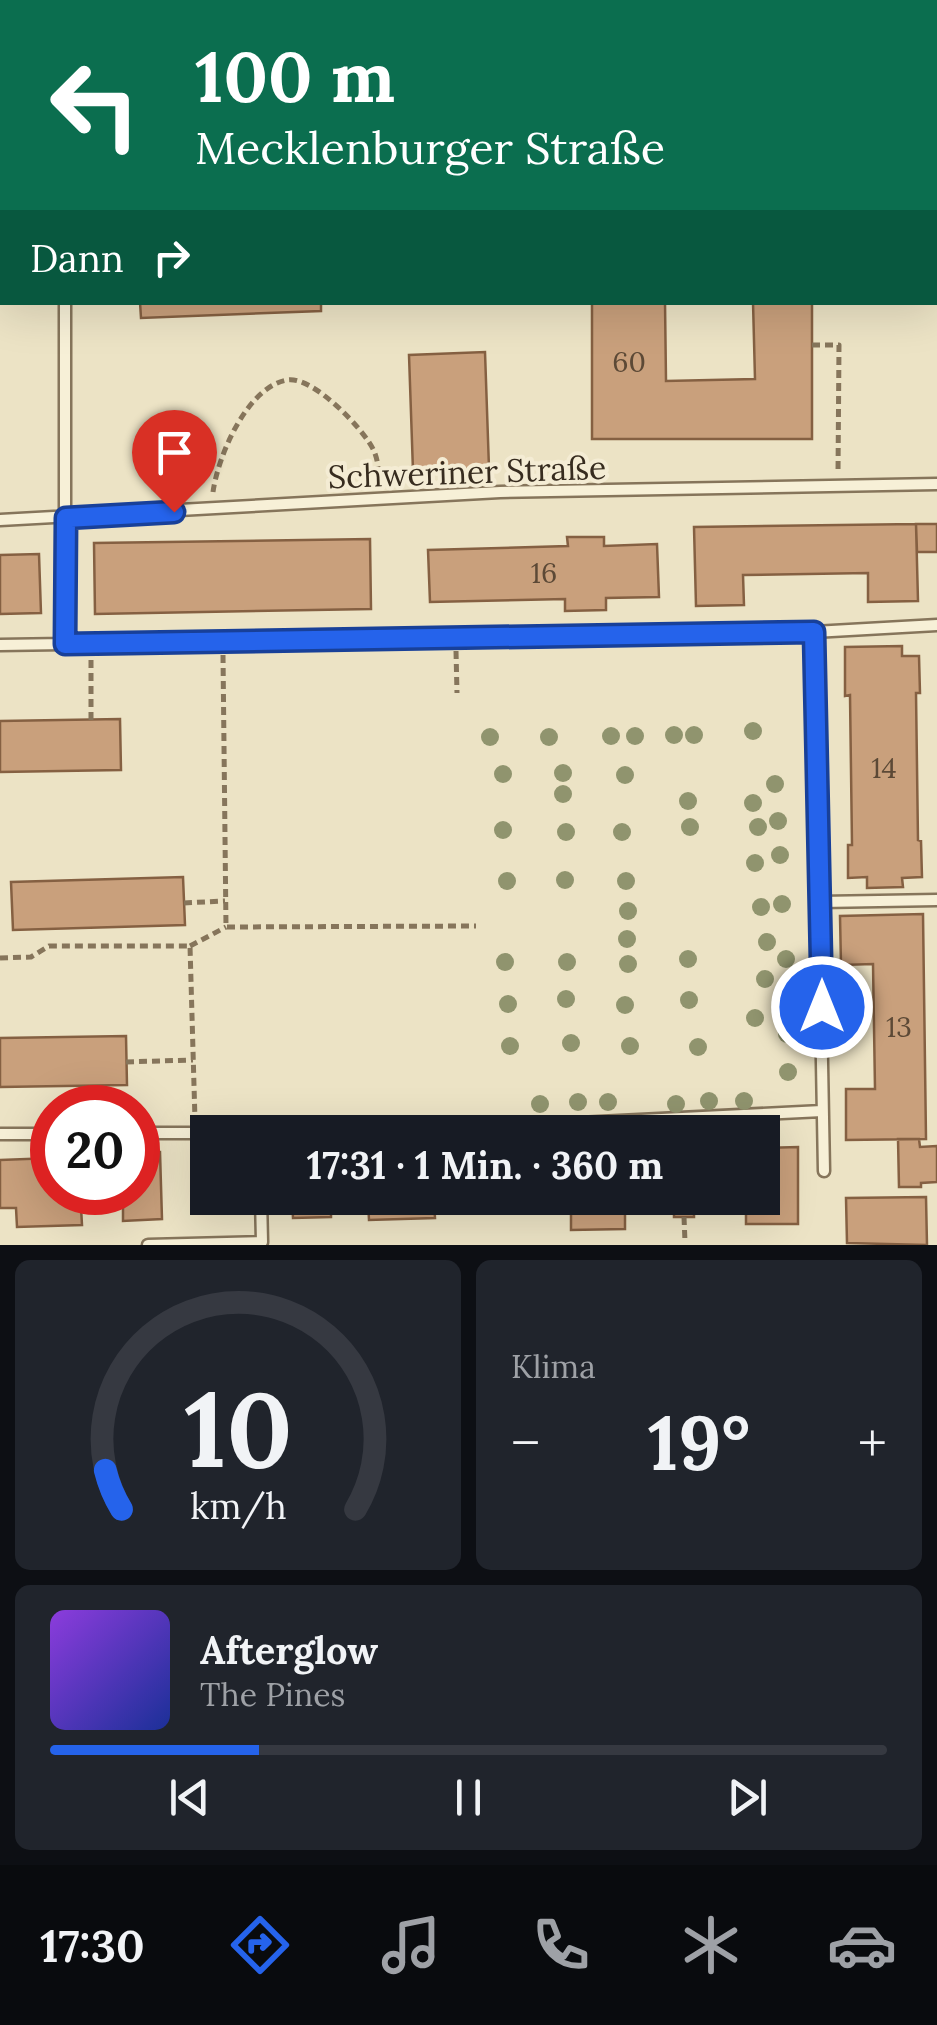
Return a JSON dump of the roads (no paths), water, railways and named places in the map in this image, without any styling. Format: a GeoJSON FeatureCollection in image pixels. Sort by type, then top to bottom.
{"type":"FeatureCollection","features":[{"type":"Feature","properties":{"kind":"lane"},"geometry":{"type":"LineString","coordinates":[[65,305],[65,644]]}},
{"type":"Feature","properties":{"kind":"lane","name":"Schweriner Straße"},"geometry":{"type":"LineString","coordinates":[[0,520],[500,492],[937,484]]}},
{"type":"Feature","properties":{"kind":"lane"},"geometry":{"type":"LineString","coordinates":[[0,645],[814,632],[937,624]]}},
{"type":"Feature","properties":{"kind":"lane"},"geometry":{"type":"LineString","coordinates":[[814,632],[824,1171]]}},
{"type":"Feature","properties":{"kind":"lane"},"geometry":{"type":"LineString","coordinates":[[821,902],[937,900]]}},
{"type":"Feature","properties":{"kind":"lane"},"geometry":{"type":"LineString","coordinates":[[758,1115],[822,1112]]}},
{"type":"Feature","properties":{"kind":"lane"},"geometry":{"type":"LineString","coordinates":[[160,1134],[190,1133]]}},
{"type":"Feature","properties":{"kind":"lane"},"geometry":{"type":"LineString","coordinates":[[0,1134],[30,1134]]}},
{"type":"Feature","properties":{"kind":"lane"},"geometry":{"type":"LineString","coordinates":[[148,1245],[262,1242],[262,1215]]}}]}
